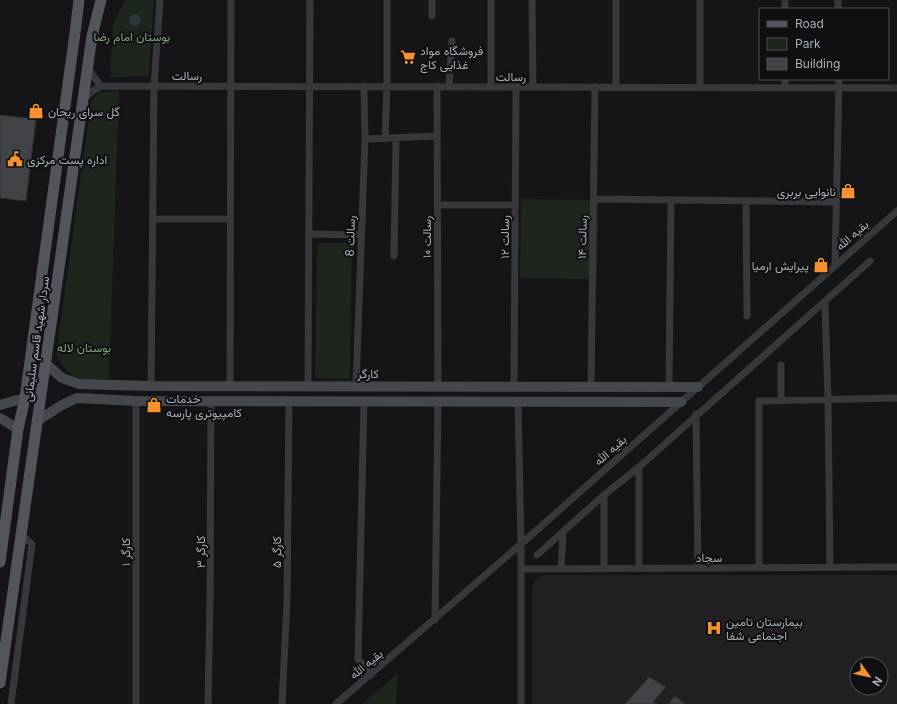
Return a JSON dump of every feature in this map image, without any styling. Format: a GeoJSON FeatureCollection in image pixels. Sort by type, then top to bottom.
{"type":"FeatureCollection","features":[{"type":"Feature","properties":{"kind":"main road"},"geometry":{"type":"LineString","coordinates":[[0,562],[18,428],[25,398],[79,0]]}},
{"type":"Feature","properties":{"kind":"main road","name":"سردار شهید قاسم سلیمانی"},"geometry":{"type":"LineString","coordinates":[[0,682],[92,36],[101,0]]}},
{"type":"Feature","properties":{"kind":"street"},"geometry":{"type":"LineString","coordinates":[[152,386],[154,86],[160,0]]}},
{"type":"Feature","properties":{"kind":"street"},"geometry":{"type":"LineString","coordinates":[[230,386],[231,0]]}},
{"type":"Feature","properties":{"kind":"street"},"geometry":{"type":"LineString","coordinates":[[308,386],[310,0]]}},
{"type":"Feature","properties":{"kind":"street"},"geometry":{"type":"LineString","coordinates":[[385,139],[387,86],[387,0]]}},
{"type":"Feature","properties":{"kind":"street"},"geometry":{"type":"LineString","coordinates":[[432,0],[432,16]]}},
{"type":"Feature","properties":{"kind":"street"},"geometry":{"type":"LineString","coordinates":[[491,0],[491,87]]}},
{"type":"Feature","properties":{"kind":"street"},"geometry":{"type":"LineString","coordinates":[[532,0],[533,87]]}},
{"type":"Feature","properties":{"kind":"street"},"geometry":{"type":"LineString","coordinates":[[616,0],[616,87]]}},
{"type":"Feature","properties":{"kind":"street"},"geometry":{"type":"LineString","coordinates":[[700,0],[700,87]]}},
{"type":"Feature","properties":{"kind":"street"},"geometry":{"type":"LineString","coordinates":[[449,87],[452,41]]}},
{"type":"Feature","properties":{"kind":"street"},"geometry":{"type":"LineString","coordinates":[[83,100],[100,86],[93,76],[88,64]]}},
{"type":"Feature","properties":{"kind":"street"},"geometry":{"type":"LineString","coordinates":[[785,80],[785,87]]}},
{"type":"Feature","properties":{"kind":"street"},"geometry":{"type":"LineString","coordinates":[[835,265],[839,80]]}},
{"type":"Feature","properties":{"kind":"street","name":"رسالت"},"geometry":{"type":"LineString","coordinates":[[100,86],[897,88]]}},
{"type":"Feature","properties":{"kind":"street","name":"رسالت 8"},"geometry":{"type":"LineString","coordinates":[[356,386],[365,139],[364,86]]}},
{"type":"Feature","properties":{"kind":"street","name":"رسالت ۱۰"},"geometry":{"type":"LineString","coordinates":[[437,86],[438,386]]}},
{"type":"Feature","properties":{"kind":"street","name":"رسالت ۱۲"},"geometry":{"type":"LineString","coordinates":[[514,387],[516,87]]}},
{"type":"Feature","properties":{"kind":"street","name":"رسالت ۱۴"},"geometry":{"type":"LineString","coordinates":[[591,387],[595,87]]}},
{"type":"Feature","properties":{"kind":"street"},"geometry":{"type":"LineString","coordinates":[[365,139],[437,136]]}},
{"type":"Feature","properties":{"kind":"street"},"geometry":{"type":"LineString","coordinates":[[394,256],[396,138]]}},
{"type":"Feature","properties":{"kind":"street"},"geometry":{"type":"LineString","coordinates":[[594,199],[836,202]]}},
{"type":"Feature","properties":{"kind":"street"},"geometry":{"type":"LineString","coordinates":[[669,387],[671,201]]}},
{"type":"Feature","properties":{"kind":"street"},"geometry":{"type":"LineString","coordinates":[[746,201],[747,316]]}},
{"type":"Feature","properties":{"kind":"street"},"geometry":{"type":"LineString","coordinates":[[437,205],[515,206]]}},
{"type":"Feature","properties":{"kind":"street","name":"بقیه الله"},"geometry":{"type":"LineString","coordinates":[[336,704],[435,620],[897,211]]}},
{"type":"Feature","properties":{"kind":"street"},"geometry":{"type":"LineString","coordinates":[[153,219],[230,218]]}},
{"type":"Feature","properties":{"kind":"street"},"geometry":{"type":"LineString","coordinates":[[309,234],[361,235]]}},
{"type":"Feature","properties":{"kind":"street"},"geometry":{"type":"LineString","coordinates":[[537,555],[604,495],[639,467],[696,414],[870,261]]}},
{"type":"Feature","properties":{"kind":"street"},"geometry":{"type":"LineString","coordinates":[[825,301],[830,567]]}},
{"type":"Feature","properties":{"kind":"street","name":"کارگر"},"geometry":{"type":"LineString","coordinates":[[45,363],[62,378],[79,384],[152,386],[698,387]]}},
{"type":"Feature","properties":{"kind":"street"},"geometry":{"type":"LineString","coordinates":[[781,366],[781,401]]}},
{"type":"Feature","properties":{"kind":"street"},"geometry":{"type":"LineString","coordinates":[[77,398],[74,391],[79,384]]}},
{"type":"Feature","properties":{"kind":"street"},"geometry":{"type":"LineString","coordinates":[[257,386],[257,401]]}},
{"type":"Feature","properties":{"kind":"street"},"geometry":{"type":"LineString","coordinates":[[0,405],[25,398]]}},
{"type":"Feature","properties":{"kind":"street"},"geometry":{"type":"LineString","coordinates":[[37,421],[62,405],[77,398],[136,401],[681,402]]}},
{"type":"Feature","properties":{"kind":"street"},"geometry":{"type":"LineString","coordinates":[[759,568],[759,401],[897,398]]}},
{"type":"Feature","properties":{"kind":"street","name":"کارگر ۱"},"geometry":{"type":"LineString","coordinates":[[136,401],[136,704]]}},
{"type":"Feature","properties":{"kind":"street","name":"کارگر ۳"},"geometry":{"type":"LineString","coordinates":[[208,704],[211,401]]}},
{"type":"Feature","properties":{"kind":"street","name":"کارگر ۵"},"geometry":{"type":"LineString","coordinates":[[282,704],[287,601],[289,401]]}},
{"type":"Feature","properties":{"kind":"street"},"geometry":{"type":"LineString","coordinates":[[364,401],[358,659],[371,675]]}},
{"type":"Feature","properties":{"kind":"street"},"geometry":{"type":"LineString","coordinates":[[435,620],[438,401]]}},
{"type":"Feature","properties":{"kind":"street"},"geometry":{"type":"LineString","coordinates":[[518,401],[521,544],[521,704]]}},
{"type":"Feature","properties":{"kind":"street"},"geometry":{"type":"LineString","coordinates":[[696,414],[698,568]]}},
{"type":"Feature","properties":{"kind":"street"},"geometry":{"type":"LineString","coordinates":[[0,418],[18,428]]}},
{"type":"Feature","properties":{"kind":"street"},"geometry":{"type":"LineString","coordinates":[[639,467],[639,568]]}},
{"type":"Feature","properties":{"kind":"street"},"geometry":{"type":"LineString","coordinates":[[604,495],[604,569]]}},
{"type":"Feature","properties":{"kind":"street"},"geometry":{"type":"LineString","coordinates":[[561,569],[562,532]]}},
{"type":"Feature","properties":{"kind":"street"},"geometry":{"type":"LineString","coordinates":[[11,704],[32,544],[21,535]]}},
{"type":"Feature","properties":{"kind":"street","name":"سجاد"},"geometry":{"type":"LineString","coordinates":[[521,569],[897,567]]}},
{"type":"Feature","properties":{"kind":"shaded area"},"geometry":{"type":"Polygon","coordinates":[[[133,14],[137,14],[141,20],[137,26],[133,26],[129,22],[129,18],[133,14]]]}},
{"type":"Feature","properties":{"kind":"shaded area","name":"بیمارستان تامین اجتماعی شفا"},"geometry":{"type":"Polygon","coordinates":[[[548,575],[897,575],[897,704],[532,704],[532,591],[536,579],[548,575]]]}},
{"type":"Feature","properties":{"kind":"green space","name":"بوستان امام رضا"},"geometry":{"type":"Polygon","coordinates":[[[125,0],[154,0],[149,75],[111,78],[113,24],[125,0]]]}},
{"type":"Feature","properties":{"kind":"green space","name":"بوستان لاله"},"geometry":{"type":"Polygon","coordinates":[[[119,91],[109,380],[84,380],[68,371],[56,356],[91,102],[99,92],[119,91]]]}},
{"type":"Feature","properties":{"kind":"green space"},"geometry":{"type":"Polygon","coordinates":[[[521,199],[598,200],[597,279],[520,278],[521,199]]]}},
{"type":"Feature","properties":{"kind":"green space"},"geometry":{"type":"Polygon","coordinates":[[[317,243],[352,243],[350,379],[315,378],[317,243]]]}},
{"type":"Feature","properties":{"kind":"green space"},"geometry":{"type":"Polygon","coordinates":[[[398,673],[396,704],[362,704],[398,673]]]}},
{"type":"Feature","properties":{"kind":"building","name":"اداره پست مرکزی"},"geometry":{"type":"Polygon","coordinates":[[[0,115],[36,119],[26,201],[0,198],[0,115]]]}},
{"type":"Feature","properties":{"kind":"building"},"geometry":{"type":"Polygon","coordinates":[[[649,677],[666,687],[653,702],[657,704],[625,704],[649,677]]]}},
{"type":"Feature","properties":{"kind":"building"},"geometry":{"type":"Polygon","coordinates":[[[675,696],[685,704],[668,704],[675,696]]]}},
{"type":"Feature","properties":{"kind":"place","name":"فروشگاه مواد غذایی کاج"},"geometry":{"type":"Point","coordinates":[408,57]}},
{"type":"Feature","properties":{"kind":"place","name":"گل سرای ریحان"},"geometry":{"type":"Point","coordinates":[36,111]}},
{"type":"Feature","properties":{"kind":"place","name":"اداره پست مرکزی"},"geometry":{"type":"Point","coordinates":[15,159]}},
{"type":"Feature","properties":{"kind":"place","name":"نانوایی بربری"},"geometry":{"type":"Point","coordinates":[848,191]}},
{"type":"Feature","properties":{"kind":"place","name":"پیرایش ارمیا"},"geometry":{"type":"Point","coordinates":[821,265]}},
{"type":"Feature","properties":{"kind":"place","name":"خدمات کامپیوتری پارسه"},"geometry":{"type":"Point","coordinates":[154,405]}},
{"type":"Feature","properties":{"kind":"place","name":"بیمارستان تامین اجتماعی شفا"},"geometry":{"type":"Point","coordinates":[714,628]}}]}
